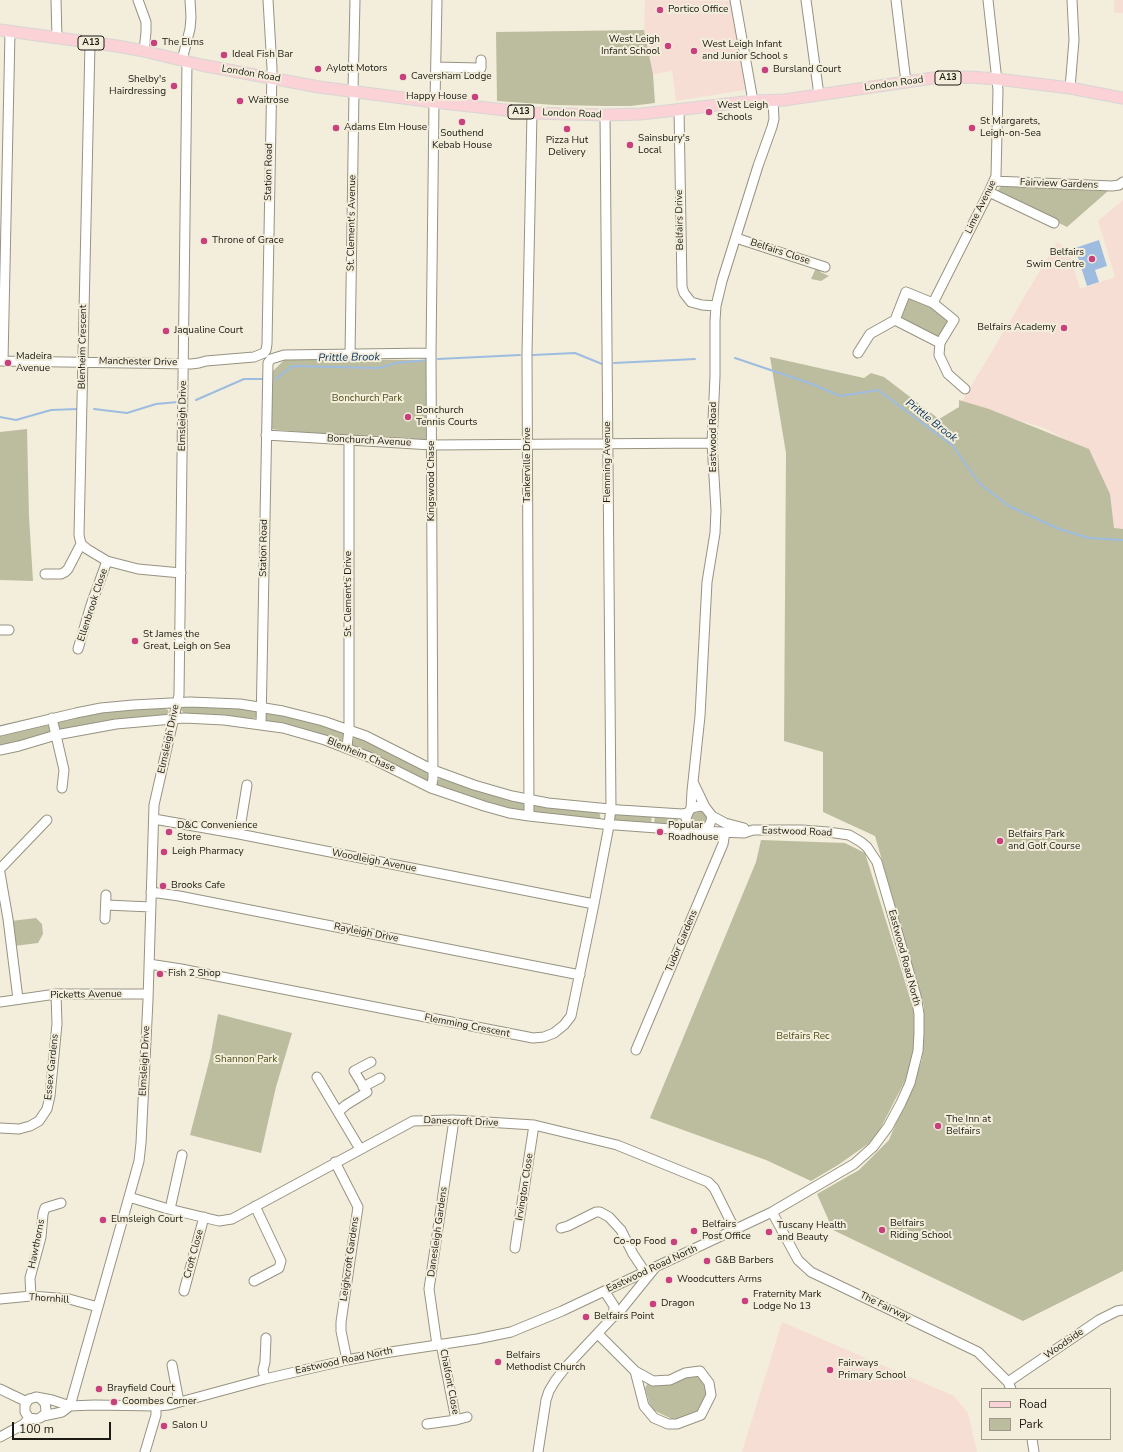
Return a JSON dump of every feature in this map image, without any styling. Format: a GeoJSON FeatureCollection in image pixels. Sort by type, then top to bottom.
{"type":"FeatureCollection","features":[{"type":"Feature","properties":{"kind":"main road","name":"London Road"},"geometry":{"type":"LineString","coordinates":[[5,31],[144,51],[201,65],[353,91],[532,113],[605,115],[640,114],[753,101],[773,101],[933,78],[970,77],[1070,88],[1123,98]]}},
{"type":"Feature","properties":{"kind":"street"},"geometry":{"type":"LineString","coordinates":[[56,0],[57,38]]}},
{"type":"Feature","properties":{"kind":"street"},"geometry":{"type":"LineString","coordinates":[[138,0],[146,22],[144,51]]}},
{"type":"Feature","properties":{"kind":"street","name":"Elmsleigh Drive"},"geometry":{"type":"LineString","coordinates":[[70,1406],[139,1161],[141,1143],[148,994],[154,805],[179,695],[184,363],[184,61],[190,29],[190,0]]}},
{"type":"Feature","properties":{"kind":"street","name":"Station Road"},"geometry":{"type":"LineString","coordinates":[[267,344],[271,78],[268,0]]}},
{"type":"Feature","properties":{"kind":"street","name":"St. Clement's Avenue"},"geometry":{"type":"LineString","coordinates":[[350,355],[355,0]]}},
{"type":"Feature","properties":{"kind":"street","name":"Kingswood Chase"},"geometry":{"type":"LineString","coordinates":[[431,788],[433,770],[431,353],[434,102],[438,0]]}},
{"type":"Feature","properties":{"kind":"street"},"geometry":{"type":"LineString","coordinates":[[735,0],[753,101]]}},
{"type":"Feature","properties":{"kind":"street"},"geometry":{"type":"LineString","coordinates":[[806,0],[819,95]]}},
{"type":"Feature","properties":{"kind":"street"},"geometry":{"type":"LineString","coordinates":[[896,0],[906,82]]}},
{"type":"Feature","properties":{"kind":"street","name":"Lime Avenue"},"geometry":{"type":"LineString","coordinates":[[933,303],[996,176],[997,79],[988,0]]}},
{"type":"Feature","properties":{"kind":"street"},"geometry":{"type":"LineString","coordinates":[[1070,88],[1074,40],[1072,0]]}},
{"type":"Feature","properties":{"kind":"street"},"geometry":{"type":"LineString","coordinates":[[1,361],[5,31]]}},
{"type":"Feature","properties":{"kind":"street","name":"Blenheim Crescent"},"geometry":{"type":"LineString","coordinates":[[81,544],[79,535],[90,43]]}},
{"type":"Feature","properties":{"kind":"street"},"geometry":{"type":"LineString","coordinates":[[436,67],[481,68],[481,60]]}},
{"type":"Feature","properties":{"kind":"street","name":"Eastwood Road"},"geometry":{"type":"LineString","coordinates":[[690,811],[700,716],[707,582],[715,532],[716,510],[712,443],[716,306],[722,281],[758,166],[772,127],[774,119],[773,101]]}},
{"type":"Feature","properties":{"kind":"street","name":"Belfairs Drive"},"geometry":{"type":"LineString","coordinates":[[679,109],[682,287],[684,293],[691,302],[702,306],[716,306]]}},
{"type":"Feature","properties":{"kind":"street","name":"Tankerville Drive"},"geometry":{"type":"LineString","coordinates":[[529,816],[527,352],[532,113]]}},
{"type":"Feature","properties":{"kind":"street","name":"Flemming Avenue"},"geometry":{"type":"LineString","coordinates":[[605,115],[611,809]]}},
{"type":"Feature","properties":{"kind":"street","name":"Fairview Gardens"},"geometry":{"type":"LineString","coordinates":[[994,181],[1112,186],[1119,185],[1123,182]]}},
{"type":"Feature","properties":{"kind":"street"},"geometry":{"type":"LineString","coordinates":[[989,192],[1054,223]]}},
{"type":"Feature","properties":{"kind":"street","name":"Belfairs Close"},"geometry":{"type":"LineString","coordinates":[[736,238],[825,267]]}},
{"type":"Feature","properties":{"kind":"street"},"geometry":{"type":"LineString","coordinates":[[858,352],[870,334],[895,320],[906,292],[933,303],[954,320],[940,343],[939,355],[948,374],[965,389]]}},
{"type":"Feature","properties":{"kind":"street"},"geometry":{"type":"LineString","coordinates":[[895,320],[940,343]]}},
{"type":"Feature","properties":{"kind":"street","name":"Manchester Drive"},"geometry":{"type":"LineString","coordinates":[[1,361],[199,363],[259,356],[266,350],[267,344]]}},
{"type":"Feature","properties":{"kind":"street"},"geometry":{"type":"LineString","coordinates":[[350,355],[431,353]]}},
{"type":"Feature","properties":{"kind":"street","name":"Station Road"},"geometry":{"type":"LineString","coordinates":[[261,725],[260,707],[268,363],[271,359],[278,356],[350,355]]}},
{"type":"Feature","properties":{"kind":"street","name":"Bonchurch Avenue"},"geometry":{"type":"LineString","coordinates":[[266,435],[432,445],[712,443]]}},
{"type":"Feature","properties":{"kind":"street","name":"St. Clement's Drive"},"geometry":{"type":"LineString","coordinates":[[347,747],[349,440]]}},
{"type":"Feature","properties":{"kind":"street"},"geometry":{"type":"LineString","coordinates":[[45,574],[61,574],[65,572],[81,544],[87,550],[108,561],[138,569],[181,573]]}},
{"type":"Feature","properties":{"kind":"street","name":"Ellenbrook Close"},"geometry":{"type":"LineString","coordinates":[[78,649],[91,604],[108,561]]}},
{"type":"Feature","properties":{"kind":"street","name":"Blenheim Chase"},"geometry":{"type":"LineString","coordinates":[[0,731],[101,708],[133,705],[213,702],[260,707],[305,716],[348,729],[397,751],[433,770],[474,785],[529,800],[611,809],[682,814],[690,811]]}},
{"type":"Feature","properties":{"kind":"street"},"geometry":{"type":"LineString","coordinates":[[52,718],[64,770],[62,788]]}},
{"type":"Feature","properties":{"kind":"street","name":"Blenheim Chase"},"geometry":{"type":"LineString","coordinates":[[0,750],[56,735],[116,724],[174,718],[224,720],[303,733],[347,747],[431,788],[484,806],[529,816],[698,831]]}},
{"type":"Feature","properties":{"kind":"street"},"geometry":{"type":"LineString","coordinates":[[693,782],[712,816],[709,826],[698,831],[691,828],[687,822],[690,811],[695,806],[706,807]]}},
{"type":"Feature","properties":{"kind":"street"},"geometry":{"type":"LineString","coordinates":[[238,834],[247,785]]}},
{"type":"Feature","properties":{"kind":"street","name":"Flemming Crescent"},"geometry":{"type":"LineString","coordinates":[[149,964],[533,1038],[554,1033],[564,1025],[571,1016],[594,904],[611,809]]}},
{"type":"Feature","properties":{"kind":"street","name":"Eastwood Road"},"geometry":{"type":"LineString","coordinates":[[712,816],[729,824],[753,830],[802,830],[841,834]]}},
{"type":"Feature","properties":{"kind":"street","name":"Woodleigh Avenue"},"geometry":{"type":"LineString","coordinates":[[154,819],[238,834],[594,904]]}},
{"type":"Feature","properties":{"kind":"street"},"geometry":{"type":"LineString","coordinates":[[0,869],[47,820]]}},
{"type":"Feature","properties":{"kind":"street","name":"Eastwood Road"},"geometry":{"type":"LineString","coordinates":[[698,831],[744,833],[753,830]]}},
{"type":"Feature","properties":{"kind":"street","name":"Tudor Gardens"},"geometry":{"type":"LineString","coordinates":[[636,1050],[723,844],[725,832]]}},
{"type":"Feature","properties":{"kind":"street","name":"Eastwood Road North"},"geometry":{"type":"LineString","coordinates":[[40,1398],[70,1406],[156,1406],[179,1402],[265,1379],[347,1360],[511,1332],[562,1312],[772,1212],[854,1164],[874,1147],[888,1127],[901,1103],[910,1083],[918,1051],[920,1033],[916,996],[877,862],[874,855],[861,842],[849,835],[841,834]]}},
{"type":"Feature","properties":{"kind":"street"},"geometry":{"type":"LineString","coordinates":[[0,872],[8,919],[18,999]]}},
{"type":"Feature","properties":{"kind":"street","name":"Rayleigh Drive"},"geometry":{"type":"LineString","coordinates":[[151,892],[179,896],[580,975]]}},
{"type":"Feature","properties":{"kind":"street"},"geometry":{"type":"LineString","coordinates":[[105,919],[106,895]]}},
{"type":"Feature","properties":{"kind":"street"},"geometry":{"type":"LineString","coordinates":[[106,905],[151,907]]}},
{"type":"Feature","properties":{"kind":"street","name":"Picketts Avenue"},"geometry":{"type":"LineString","coordinates":[[0,1002],[56,994],[148,994]]}},
{"type":"Feature","properties":{"kind":"street","name":"Essex Gardens"},"geometry":{"type":"LineString","coordinates":[[0,1128],[19,1129],[30,1126],[39,1122],[47,1109],[50,1096],[57,1024],[56,994]]}},
{"type":"Feature","properties":{"kind":"street"},"geometry":{"type":"LineString","coordinates":[[338,1112],[346,1105],[367,1092],[354,1071],[371,1062]]}},
{"type":"Feature","properties":{"kind":"street"},"geometry":{"type":"LineString","coordinates":[[317,1077],[360,1149]]}},
{"type":"Feature","properties":{"kind":"street"},"geometry":{"type":"LineString","coordinates":[[363,1087],[380,1078]]}},
{"type":"Feature","properties":{"kind":"street","name":"Danescroft Drive"},"geometry":{"type":"LineString","coordinates":[[129,1197],[219,1221],[232,1219],[413,1121],[454,1120],[534,1125],[617,1145],[708,1182],[714,1188],[735,1230]]}},
{"type":"Feature","properties":{"kind":"street","name":"Danesleigh Gardens"},"geometry":{"type":"LineString","coordinates":[[439,1344],[429,1289],[454,1120]]}},
{"type":"Feature","properties":{"kind":"street","name":"Irvington Close"},"geometry":{"type":"LineString","coordinates":[[515,1248],[534,1125]]}},
{"type":"Feature","properties":{"kind":"street"},"geometry":{"type":"LineString","coordinates":[[170,1209],[182,1155]]}},
{"type":"Feature","properties":{"kind":"street","name":"Leighcroft Gardens"},"geometry":{"type":"LineString","coordinates":[[335,1162],[358,1207],[341,1322],[347,1360]]}},
{"type":"Feature","properties":{"kind":"street","name":"Hawthorns"},"geometry":{"type":"LineString","coordinates":[[31,1296],[30,1278],[40,1237],[43,1214],[45,1208],[61,1203]]}},
{"type":"Feature","properties":{"kind":"street"},"geometry":{"type":"LineString","coordinates":[[254,1281],[279,1268],[281,1261],[255,1206]]}},
{"type":"Feature","properties":{"kind":"street"},"geometry":{"type":"LineString","coordinates":[[561,1228],[596,1212],[600,1212],[609,1217],[621,1230],[633,1254],[645,1272]]}},
{"type":"Feature","properties":{"kind":"street","name":"The Fairway"},"geometry":{"type":"LineString","coordinates":[[772,1212],[798,1260],[811,1272],[978,1352],[1010,1386]]}},
{"type":"Feature","properties":{"kind":"street","name":"Croft Close"},"geometry":{"type":"LineString","coordinates":[[184,1291],[204,1217]]}},
{"type":"Feature","properties":{"kind":"street"},"geometry":{"type":"LineString","coordinates":[[538,1452],[549,1391],[565,1368],[624,1306],[656,1267]]}},
{"type":"Feature","properties":{"kind":"street"},"geometry":{"type":"LineString","coordinates":[[630,1280],[637,1290]]}},
{"type":"Feature","properties":{"kind":"street"},"geometry":{"type":"LineString","coordinates":[[605,1292],[614,1306],[610,1320]]}},
{"type":"Feature","properties":{"kind":"street","name":"Thornhill"},"geometry":{"type":"LineString","coordinates":[[0,1299],[31,1296],[69,1300],[98,1307]]}},
{"type":"Feature","properties":{"kind":"street"},"geometry":{"type":"LineString","coordinates":[[614,1306],[624,1306]]}},
{"type":"Feature","properties":{"kind":"street","name":"Woodside"},"geometry":{"type":"LineString","coordinates":[[1010,1386],[1099,1320],[1117,1311],[1123,1310]]}},
{"type":"Feature","properties":{"kind":"street"},"geometry":{"type":"LineString","coordinates":[[598,1334],[636,1371],[653,1381],[670,1380],[685,1373],[700,1371],[709,1383],[711,1395],[701,1415],[677,1424],[668,1424],[654,1418],[644,1406],[636,1371]]}},
{"type":"Feature","properties":{"kind":"street"},"geometry":{"type":"LineString","coordinates":[[265,1379],[263,1370],[265,1362],[266,1338]]}},
{"type":"Feature","properties":{"kind":"street","name":"Chalfont Close"},"geometry":{"type":"LineString","coordinates":[[439,1344],[456,1420]]}},
{"type":"Feature","properties":{"kind":"street"},"geometry":{"type":"LineString","coordinates":[[172,1365],[179,1402]]}},
{"type":"Feature","properties":{"kind":"street"},"geometry":{"type":"LineString","coordinates":[[0,1389],[27,1402]]}},
{"type":"Feature","properties":{"kind":"street"},"geometry":{"type":"LineString","coordinates":[[33,1398],[40,1398],[45,1403],[46,1407],[43,1416],[36,1419],[29,1418],[25,1412],[25,1405],[27,1402],[33,1398]]}},
{"type":"Feature","properties":{"kind":"street","name":"Eastwood Road North"},"geometry":{"type":"LineString","coordinates":[[43,1416],[62,1412],[70,1406]]}},
{"type":"Feature","properties":{"kind":"street"},"geometry":{"type":"LineString","coordinates":[[145,1452],[156,1415],[156,1406]]}},
{"type":"Feature","properties":{"kind":"street","name":"Chalfont Close"},"geometry":{"type":"LineString","coordinates":[[427,1424],[467,1417]]}},
{"type":"Feature","properties":{"kind":"street"},"geometry":{"type":"LineString","coordinates":[[0,1437],[24,1424],[29,1418]]}},
{"type":"Feature","properties":{"kind":"street"},"geometry":{"type":"LineString","coordinates":[[1032,1440],[1034,1452]]}},
{"type":"Feature","properties":{"kind":"shaded area","name":"West Leigh Infant and Junior School s"},"geometry":{"type":"Polygon","coordinates":[[[645,0],[733,1],[745,90],[676,101],[672,71],[653,74],[644,30],[645,0]]]}},
{"type":"Feature","properties":{"kind":"shaded area"},"geometry":{"type":"Polygon","coordinates":[[[1114,0],[1123,0],[1123,13],[1114,13],[1114,0]]]}},
{"type":"Feature","properties":{"kind":"shaded area","name":"Belfairs Academy"},"geometry":{"type":"Polygon","coordinates":[[[1123,200],[1123,534],[1102,532],[1082,448],[1044,428],[961,403],[1057,242],[1068,249],[1080,289],[1115,277],[1098,221],[1123,200]]]}},
{"type":"Feature","properties":{"kind":"shaded area","name":"Fairways Primary School"},"geometry":{"type":"Polygon","coordinates":[[[782,1322],[954,1396],[968,1413],[977,1452],[742,1452],[782,1322]]]}},
{"type":"Feature","properties":{"kind":"green space"},"geometry":{"type":"Polygon","coordinates":[[[644,30],[653,74],[655,103],[630,106],[603,106],[555,105],[497,101],[496,32],[644,30]]]}},
{"type":"Feature","properties":{"kind":"green space"},"geometry":{"type":"Polygon","coordinates":[[[1001,186],[1108,191],[1067,227],[997,192],[1001,186]]]}},
{"type":"Feature","properties":{"kind":"green space"},"geometry":{"type":"Polygon","coordinates":[[[816,268],[819,269],[820,272],[829,276],[821,281],[811,279],[816,268]]]}},
{"type":"Feature","properties":{"kind":"green space"},"geometry":{"type":"Polygon","coordinates":[[[907,295],[932,305],[951,320],[939,340],[897,319],[907,295]]]}},
{"type":"Feature","properties":{"kind":"green space","name":"Belfairs Park and Golf Course"},"geometry":{"type":"Polygon","coordinates":[[[770,357],[864,378],[871,373],[884,377],[939,419],[959,407],[959,400],[989,409],[1089,449],[1110,494],[1114,528],[1123,529],[1123,1271],[1023,1321],[833,1230],[817,1194],[859,1170],[889,1140],[922,1060],[924,1007],[875,836],[823,812],[823,752],[784,741],[786,453],[770,357]]]}},
{"type":"Feature","properties":{"kind":"green space","name":"Bonchurch Park"},"geometry":{"type":"Polygon","coordinates":[[[285,359],[427,360],[427,440],[349,437],[270,429],[273,371],[285,359]]]}},
{"type":"Feature","properties":{"kind":"green space"},"geometry":{"type":"Polygon","coordinates":[[[27,429],[29,517],[33,581],[0,580],[0,432],[27,429]]]}},
{"type":"Feature","properties":{"kind":"green space"},"geometry":{"type":"Polygon","coordinates":[[[183,705],[214,705],[254,710],[257,715],[255,718],[250,719],[184,713],[181,710],[183,705]]]}},
{"type":"Feature","properties":{"kind":"green space"},"geometry":{"type":"Polygon","coordinates":[[[159,706],[168,710],[169,714],[115,720],[63,730],[58,729],[57,725],[58,721],[86,715],[159,706]]]}},
{"type":"Feature","properties":{"kind":"green space"},"geometry":{"type":"Polygon","coordinates":[[[267,712],[309,721],[339,731],[343,733],[344,738],[341,740],[335,740],[266,722],[264,719],[267,712]]]}},
{"type":"Feature","properties":{"kind":"green space"},"geometry":{"type":"Polygon","coordinates":[[[45,724],[50,727],[49,732],[42,736],[0,747],[0,735],[45,724]]]}},
{"type":"Feature","properties":{"kind":"green space"},"geometry":{"type":"Polygon","coordinates":[[[357,737],[429,772],[429,780],[426,781],[353,747],[351,745],[351,740],[357,737]]]}},
{"type":"Feature","properties":{"kind":"green space"},"geometry":{"type":"Polygon","coordinates":[[[440,778],[524,802],[525,809],[523,811],[502,808],[437,786],[437,782],[440,778]]]}},
{"type":"Feature","properties":{"kind":"green space"},"geometry":{"type":"Polygon","coordinates":[[[537,804],[599,810],[601,821],[534,812],[533,808],[537,804]]]}},
{"type":"Feature","properties":{"kind":"green space"},"geometry":{"type":"Polygon","coordinates":[[[699,809],[705,812],[708,818],[705,824],[699,827],[693,824],[690,818],[693,812],[699,809]]]}},
{"type":"Feature","properties":{"kind":"green space"},"geometry":{"type":"Polygon","coordinates":[[[616,813],[652,814],[651,824],[617,821],[614,819],[616,813]]]}},
{"type":"Feature","properties":{"kind":"green space"},"geometry":{"type":"Polygon","coordinates":[[[655,814],[678,815],[677,826],[654,824],[655,814]]]}},
{"type":"Feature","properties":{"kind":"green space","name":"Belfairs Rec"},"geometry":{"type":"Polygon","coordinates":[[[761,840],[845,843],[865,853],[915,1014],[914,1063],[875,1139],[838,1165],[811,1181],[766,1160],[650,1118],[756,862],[761,840]]]}},
{"type":"Feature","properties":{"kind":"green space"},"geometry":{"type":"Polygon","coordinates":[[[36,918],[42,924],[43,934],[38,943],[14,946],[11,921],[36,918]]]}},
{"type":"Feature","properties":{"kind":"green space","name":"Shannon Park"},"geometry":{"type":"Polygon","coordinates":[[[218,1014],[292,1033],[276,1087],[261,1153],[190,1135],[210,1058],[218,1014]]]}},
{"type":"Feature","properties":{"kind":"green space"},"geometry":{"type":"Polygon","coordinates":[[[687,1375],[699,1377],[706,1384],[706,1396],[697,1411],[674,1420],[651,1409],[645,1388],[648,1383],[668,1383],[687,1375]]]}},
{"type":"Feature","properties":{"kind":"water","name":"Belfairs Swim Centre"},"geometry":{"type":"Polygon","coordinates":[[[1099,240],[1107,266],[1095,270],[1099,282],[1087,286],[1075,248],[1099,240]]]}},
{"type":"Feature","properties":{"kind":"waterway","name":"Prittle Brook"},"geometry":{"type":"LineString","coordinates":[[533,355],[575,353],[602,364]]}},
{"type":"Feature","properties":{"kind":"waterway","name":"Prittle Brook"},"geometry":{"type":"LineString","coordinates":[[438,359],[520,355]]}},
{"type":"Feature","properties":{"kind":"waterway","name":"Prittle Brook"},"geometry":{"type":"LineString","coordinates":[[735,358],[812,384],[840,396],[878,390],[952,445],[980,484],[1009,506],[1059,529],[1089,538],[1123,540]]}},
{"type":"Feature","properties":{"kind":"waterway","name":"Prittle Brook"},"geometry":{"type":"LineString","coordinates":[[614,363],[695,359]]}},
{"type":"Feature","properties":{"kind":"waterway","name":"Prittle Brook"},"geometry":{"type":"LineString","coordinates":[[276,379],[292,366],[379,368],[396,363],[428,360]]}},
{"type":"Feature","properties":{"kind":"waterway","name":"Prittle Brook"},"geometry":{"type":"LineString","coordinates":[[196,400],[244,379],[263,379]]}},
{"type":"Feature","properties":{"kind":"waterway","name":"Prittle Brook"},"geometry":{"type":"LineString","coordinates":[[94,409],[127,413],[156,404],[178,402]]}},
{"type":"Feature","properties":{"kind":"waterway","name":"Prittle Brook"},"geometry":{"type":"LineString","coordinates":[[0,417],[16,420],[51,410],[78,409]]}},
{"type":"Feature","properties":{"kind":"place","name":"Portico Office"},"geometry":{"type":"Point","coordinates":[660,10]}},
{"type":"Feature","properties":{"kind":"place","name":"The Elms"},"geometry":{"type":"Point","coordinates":[154,43]}},
{"type":"Feature","properties":{"kind":"place","name":"West Leigh Infant School"},"geometry":{"type":"Point","coordinates":[668,46]}},
{"type":"Feature","properties":{"kind":"place","name":"West Leigh Infant and Junior School s"},"geometry":{"type":"Point","coordinates":[694,51]}},
{"type":"Feature","properties":{"kind":"place","name":"Ideal Fish Bar"},"geometry":{"type":"Point","coordinates":[224,55]}},
{"type":"Feature","properties":{"kind":"place","name":"Aylott Motors"},"geometry":{"type":"Point","coordinates":[318,69]}},
{"type":"Feature","properties":{"kind":"place","name":"Bursland Court"},"geometry":{"type":"Point","coordinates":[765,70]}},
{"type":"Feature","properties":{"kind":"place","name":"Caversham Lodge"},"geometry":{"type":"Point","coordinates":[403,77]}},
{"type":"Feature","properties":{"kind":"place","name":"Shelby's Hairdressing"},"geometry":{"type":"Point","coordinates":[174,86]}},
{"type":"Feature","properties":{"kind":"place","name":"Happy House"},"geometry":{"type":"Point","coordinates":[475,97]}},
{"type":"Feature","properties":{"kind":"place","name":"Waitrose"},"geometry":{"type":"Point","coordinates":[240,101]}},
{"type":"Feature","properties":{"kind":"place","name":"West Leigh Schools"},"geometry":{"type":"Point","coordinates":[709,112]}},
{"type":"Feature","properties":{"kind":"place","name":"Southend Kebab House"},"geometry":{"type":"Point","coordinates":[462,122]}},
{"type":"Feature","properties":{"kind":"place","name":"Adams Elm House"},"geometry":{"type":"Point","coordinates":[336,128]}},
{"type":"Feature","properties":{"kind":"place","name":"St Margarets, Leigh-on-Sea"},"geometry":{"type":"Point","coordinates":[972,128]}},
{"type":"Feature","properties":{"kind":"place","name":"Pizza Hut Delivery"},"geometry":{"type":"Point","coordinates":[567,129]}},
{"type":"Feature","properties":{"kind":"place","name":"Sainsbury's Local"},"geometry":{"type":"Point","coordinates":[630,145]}},
{"type":"Feature","properties":{"kind":"place","name":"Throne of Grace"},"geometry":{"type":"Point","coordinates":[204,241]}},
{"type":"Feature","properties":{"kind":"place","name":"Belfairs Swim Centre"},"geometry":{"type":"Point","coordinates":[1092,259]}},
{"type":"Feature","properties":{"kind":"place","name":"Belfairs Academy"},"geometry":{"type":"Point","coordinates":[1064,328]}},
{"type":"Feature","properties":{"kind":"place","name":"Jaqualine Court"},"geometry":{"type":"Point","coordinates":[166,331]}},
{"type":"Feature","properties":{"kind":"place","name":"Madeira Avenue"},"geometry":{"type":"Point","coordinates":[8,363]}},
{"type":"Feature","properties":{"kind":"place","name":"Bonchurch Tennis Courts"},"geometry":{"type":"Point","coordinates":[408,417]}},
{"type":"Feature","properties":{"kind":"place","name":"St James the Great, Leigh on Sea"},"geometry":{"type":"Point","coordinates":[135,641]}},
{"type":"Feature","properties":{"kind":"place","name":"D&C Convenience Store"},"geometry":{"type":"Point","coordinates":[169,832]}},
{"type":"Feature","properties":{"kind":"place","name":"Popular Roadhouse"},"geometry":{"type":"Point","coordinates":[660,832]}},
{"type":"Feature","properties":{"kind":"place","name":"Belfairs Park and Golf Course"},"geometry":{"type":"Point","coordinates":[1000,841]}},
{"type":"Feature","properties":{"kind":"place","name":"Leigh Pharmacy"},"geometry":{"type":"Point","coordinates":[164,852]}},
{"type":"Feature","properties":{"kind":"place","name":"Brooks Cafe"},"geometry":{"type":"Point","coordinates":[163,886]}},
{"type":"Feature","properties":{"kind":"place","name":"Fish 2 Shop"},"geometry":{"type":"Point","coordinates":[160,974]}},
{"type":"Feature","properties":{"kind":"place","name":"The Inn at Belfairs"},"geometry":{"type":"Point","coordinates":[938,1126]}},
{"type":"Feature","properties":{"kind":"place","name":"Elmsleigh Court"},"geometry":{"type":"Point","coordinates":[103,1220]}},
{"type":"Feature","properties":{"kind":"place","name":"Belfairs Riding School"},"geometry":{"type":"Point","coordinates":[882,1230]}},
{"type":"Feature","properties":{"kind":"place","name":"Belfairs Post Office"},"geometry":{"type":"Point","coordinates":[694,1231]}},
{"type":"Feature","properties":{"kind":"place","name":"Tuscany Health and Beauty"},"geometry":{"type":"Point","coordinates":[769,1232]}},
{"type":"Feature","properties":{"kind":"place","name":"Co-op Food"},"geometry":{"type":"Point","coordinates":[674,1242]}},
{"type":"Feature","properties":{"kind":"place","name":"G&B Barbers"},"geometry":{"type":"Point","coordinates":[707,1261]}},
{"type":"Feature","properties":{"kind":"place","name":"Woodcutters Arms"},"geometry":{"type":"Point","coordinates":[669,1280]}},
{"type":"Feature","properties":{"kind":"place","name":"Fraternity Mark Lodge No 13"},"geometry":{"type":"Point","coordinates":[745,1301]}},
{"type":"Feature","properties":{"kind":"place","name":"Dragon"},"geometry":{"type":"Point","coordinates":[653,1304]}},
{"type":"Feature","properties":{"kind":"place","name":"Belfairs Point"},"geometry":{"type":"Point","coordinates":[586,1317]}},
{"type":"Feature","properties":{"kind":"place","name":"Belfairs Methodist Church"},"geometry":{"type":"Point","coordinates":[498,1362]}},
{"type":"Feature","properties":{"kind":"place","name":"Fairways Primary School"},"geometry":{"type":"Point","coordinates":[830,1370]}},
{"type":"Feature","properties":{"kind":"place","name":"Brayfield Court"},"geometry":{"type":"Point","coordinates":[99,1389]}},
{"type":"Feature","properties":{"kind":"place","name":"Coombes Corner"},"geometry":{"type":"Point","coordinates":[114,1402]}},
{"type":"Feature","properties":{"kind":"place","name":"Salon U"},"geometry":{"type":"Point","coordinates":[164,1426]}}]}
